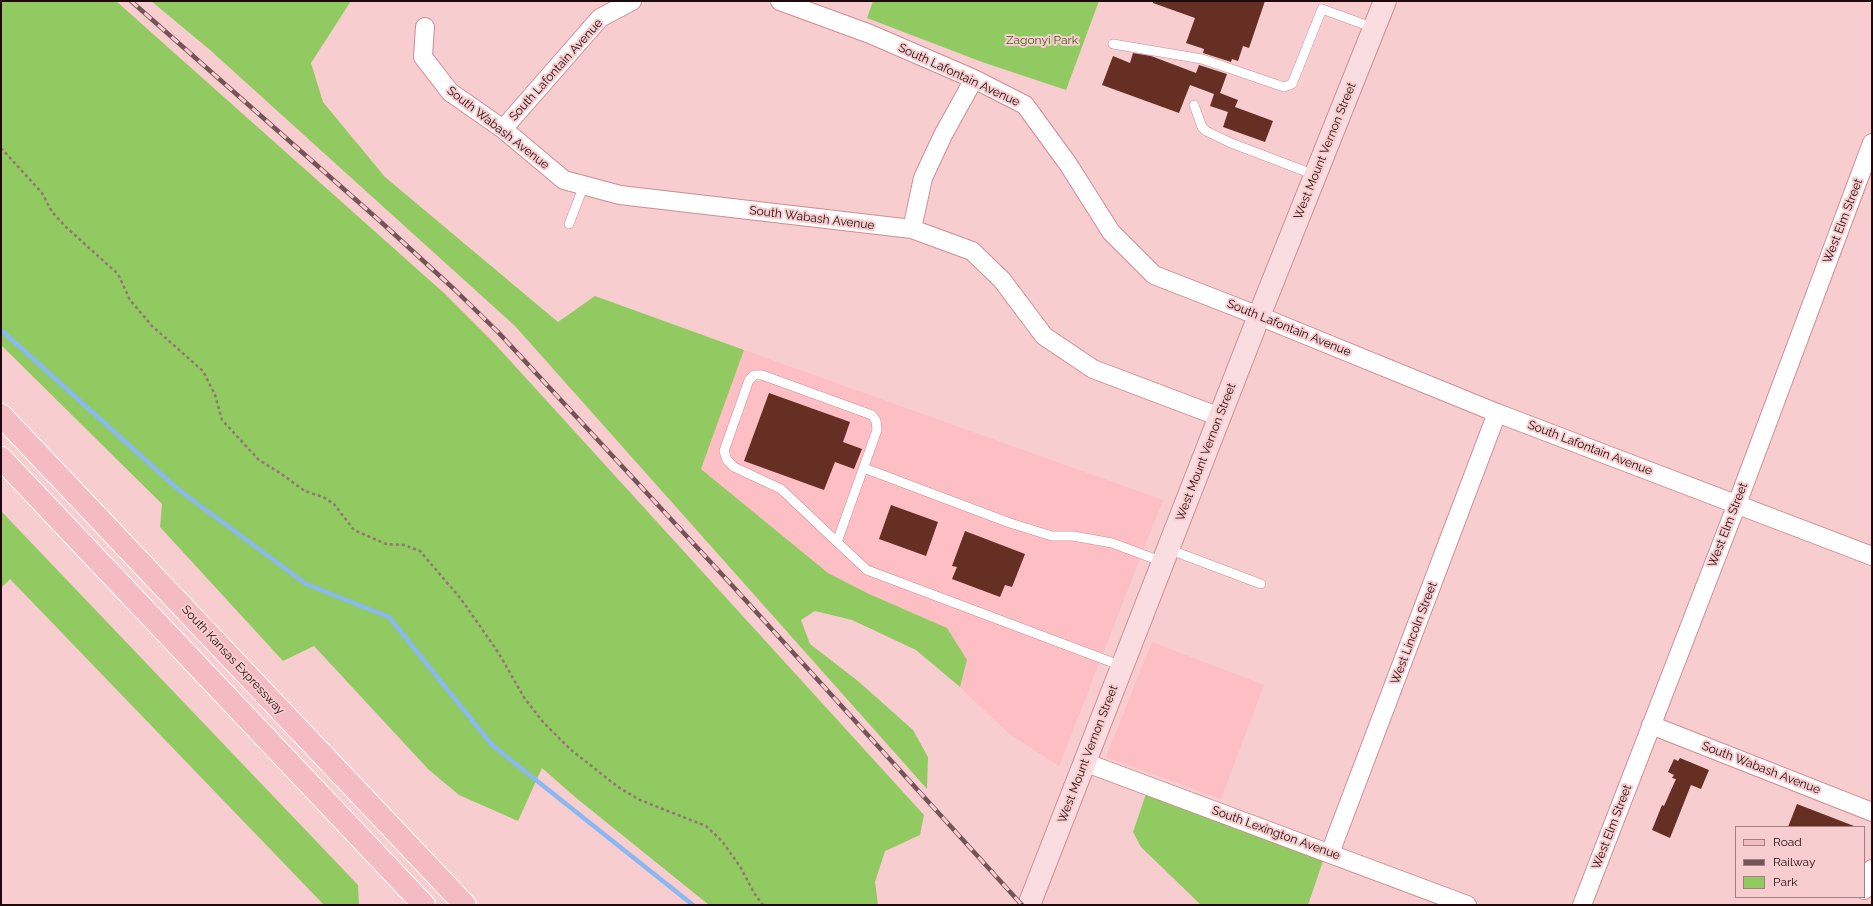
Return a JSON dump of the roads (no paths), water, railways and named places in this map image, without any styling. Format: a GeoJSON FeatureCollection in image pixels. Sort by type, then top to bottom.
{"type":"FeatureCollection","features":[{"type":"Feature","properties":{"kind":"main road","name":"South Kansas Expressway"},"geometry":{"type":"LineString","coordinates":[[1,415],[465,905]]}},
{"type":"Feature","properties":{"kind":"main road"},"geometry":{"type":"LineString","coordinates":[[1,458],[424,905]]}},
{"type":"Feature","properties":{"kind":"street","name":"South Lafontain Avenue"},"geometry":{"type":"LineString","coordinates":[[504,129],[600,18],[632,1]]}},
{"type":"Feature","properties":{"kind":"street","name":"South Lafontain Avenue"},"geometry":{"type":"LineString","coordinates":[[780,1],[870,34],[974,79],[1025,105],[1068,164],[1111,232],[1154,275],[1497,413],[1872,556]]}},
{"type":"Feature","properties":{"kind":"street","name":"West Mount Vernon Street"},"geometry":{"type":"LineString","coordinates":[[1029,905],[1259,316],[1385,1]]}},
{"type":"Feature","properties":{"kind":"street","name":"South Wabash Avenue"},"geometry":{"type":"LineString","coordinates":[[425,27],[423,57],[450,92],[504,129],[564,180],[620,195],[912,230],[972,251],[1002,280],[1044,336],[1093,369],[1220,417]]}},
{"type":"Feature","properties":{"kind":"street"},"geometry":{"type":"LineString","coordinates":[[912,230],[923,178],[943,135],[974,79]]}},
{"type":"Feature","properties":{"kind":"street","name":"West Elm Street"},"geometry":{"type":"LineString","coordinates":[[1582,905],[1737,504],[1872,143]]}},
{"type":"Feature","properties":{"kind":"street","name":"West Lincoln Street"},"geometry":{"type":"LineString","coordinates":[[1330,853],[1497,413]]}},
{"type":"Feature","properties":{"kind":"street","name":"South Wabash Avenue"},"geometry":{"type":"LineString","coordinates":[[1651,725],[1872,812]]}},
{"type":"Feature","properties":{"kind":"street","name":"South Lexington Avenue"},"geometry":{"type":"LineString","coordinates":[[1084,762],[1467,905]]}},
{"type":"Feature","properties":{"kind":"street"},"geometry":{"type":"LineString","coordinates":[[1865,887],[1872,869]]}},
{"type":"Feature","properties":{"kind":"lane"},"geometry":{"type":"LineString","coordinates":[[1113,44],[1202,59],[1284,87],[1292,84],[1322,9],[1374,28]]}},
{"type":"Feature","properties":{"kind":"lane"},"geometry":{"type":"LineString","coordinates":[[1194,105],[1202,127],[1206,130],[1231,143],[1316,175]]}},
{"type":"Feature","properties":{"kind":"lane"},"geometry":{"type":"LineString","coordinates":[[569,224],[584,185]]}},
{"type":"Feature","properties":{"kind":"lane"},"geometry":{"type":"LineString","coordinates":[[837,542],[877,430],[876,421],[872,415],[762,375],[754,375],[749,380],[724,451],[727,460],[734,467],[781,489],[837,542],[867,570],[1122,666]]}},
{"type":"Feature","properties":{"kind":"lane"},"geometry":{"type":"LineString","coordinates":[[864,468],[1010,523],[1052,536],[1073,536],[1112,543],[1165,556],[1261,584]]}},
{"type":"Feature","properties":{"kind":"waterway"},"geometry":{"type":"LineString","coordinates":[[1,330],[179,490],[306,584],[389,617],[492,745],[693,905]]}},
{"type":"Feature","properties":{"kind":"railway"},"geometry":{"type":"LineString","coordinates":[[131,1],[381,222],[498,332],[729,582],[1022,905]]}},
{"type":"Feature","properties":{"kind":"park label","name":"Zagonyi Park"},"geometry":{"type":"Point","coordinates":[1042,40]}}]}
